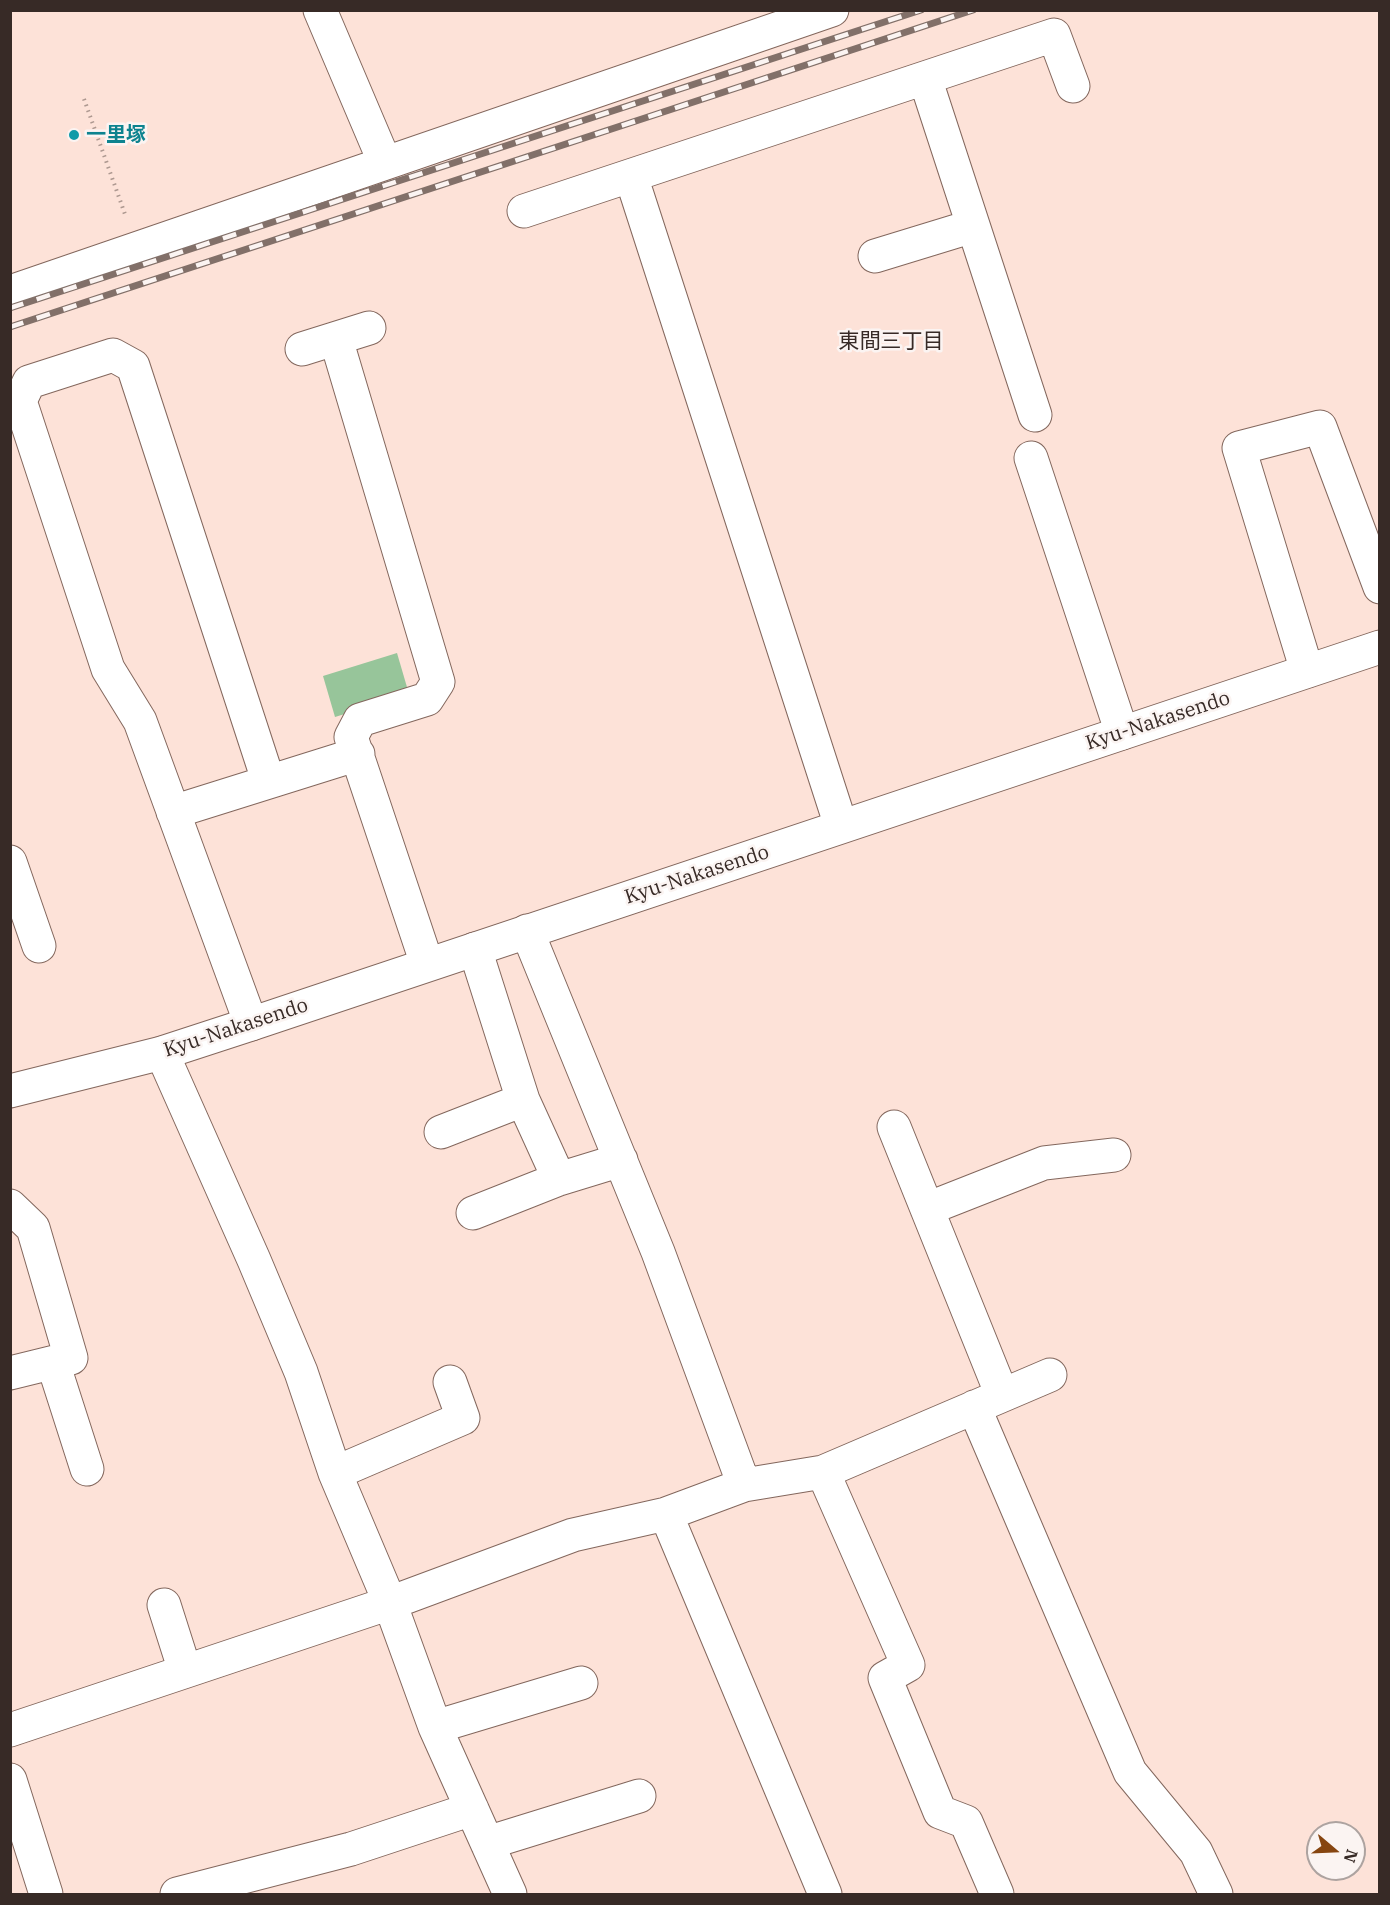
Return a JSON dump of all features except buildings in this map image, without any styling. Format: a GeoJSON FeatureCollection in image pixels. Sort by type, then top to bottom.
{"type":"FeatureCollection","features":[{"type":"Feature","properties":{"kind":"street"},"geometry":{"type":"LineString","coordinates":[[320,10],[386,163]]}},
{"type":"Feature","properties":{"kind":"street"},"geometry":{"type":"LineString","coordinates":[[10,292],[386,163],[756,22],[832,10]]}},
{"type":"Feature","properties":{"kind":"street"},"geometry":{"type":"LineString","coordinates":[[524,211],[1054,35],[1073,86]]}},
{"type":"Feature","properties":{"kind":"street"},"geometry":{"type":"LineString","coordinates":[[925,78],[1035,415]]}},
{"type":"Feature","properties":{"kind":"street"},"geometry":{"type":"LineString","coordinates":[[631,176],[841,826]]}},
{"type":"Feature","properties":{"kind":"street"},"geometry":{"type":"LineString","coordinates":[[875,256],[973,226]]}},
{"type":"Feature","properties":{"kind":"street"},"geometry":{"type":"LineString","coordinates":[[302,349],[369,328]]}},
{"type":"Feature","properties":{"kind":"street"},"geometry":{"type":"LineString","coordinates":[[336,339],[438,682],[428,699],[360,720],[351,737],[427,964]]}},
{"type":"Feature","properties":{"kind":"street"},"geometry":{"type":"LineString","coordinates":[[251,1024],[140,721],[108,669],[104,658],[20,401],[29,382],[113,355],[133,366],[268,780]]}},
{"type":"Feature","properties":{"kind":"street"},"geometry":{"type":"LineString","coordinates":[[1307,671],[1239,448],[1320,427],[1380,587]]}},
{"type":"Feature","properties":{"kind":"street"},"geometry":{"type":"LineString","coordinates":[[1031,458],[1122,733]]}},
{"type":"Feature","properties":{"kind":"street","name":"Kyu-Nakasendo"},"geometry":{"type":"LineString","coordinates":[[10,1091],[162,1053],[1380,647]]}},
{"type":"Feature","properties":{"kind":"street"},"geometry":{"type":"LineString","coordinates":[[173,812],[268,780],[358,754]]}},
{"type":"Feature","properties":{"kind":"street"},"geometry":{"type":"LineString","coordinates":[[10,862],[39,945]]}},
{"type":"Feature","properties":{"kind":"street"},"geometry":{"type":"LineString","coordinates":[[527,931],[658,1252],[744,1485]]}},
{"type":"Feature","properties":{"kind":"street"},"geometry":{"type":"LineString","coordinates":[[475,949],[523,1100],[559,1179]]}},
{"type":"Feature","properties":{"kind":"street"},"geometry":{"type":"LineString","coordinates":[[162,1053],[301,1372],[335,1473],[390,1603],[435,1727],[510,1894]]}},
{"type":"Feature","properties":{"kind":"street"},"geometry":{"type":"LineString","coordinates":[[441,1132],[523,1100]]}},
{"type":"Feature","properties":{"kind":"street"},"geometry":{"type":"LineString","coordinates":[[894,1127],[927,1209],[988,1401],[1130,1772],[1196,1852],[1216,1894]]}},
{"type":"Feature","properties":{"kind":"street"},"geometry":{"type":"LineString","coordinates":[[927,1209],[1044,1163],[1114,1155]]}},
{"type":"Feature","properties":{"kind":"street"},"geometry":{"type":"LineString","coordinates":[[474,1213],[559,1179],[621,1160]]}},
{"type":"Feature","properties":{"kind":"street"},"geometry":{"type":"LineString","coordinates":[[10,1206],[33,1228],[71,1358],[10,1373]]}},
{"type":"Feature","properties":{"kind":"street"},"geometry":{"type":"LineString","coordinates":[[53,1363],[87,1468]]}},
{"type":"Feature","properties":{"kind":"street"},"geometry":{"type":"LineString","coordinates":[[10,1730],[390,1603],[573,1535],[666,1514],[744,1485],[823,1472],[1050,1375]]}},
{"type":"Feature","properties":{"kind":"street"},"geometry":{"type":"LineString","coordinates":[[335,1473],[463,1418],[450,1382]]}},
{"type":"Feature","properties":{"kind":"street"},"geometry":{"type":"LineString","coordinates":[[823,1472],[908,1665],[885,1678],[940,1812],[966,1822],[997,1894]]}},
{"type":"Feature","properties":{"kind":"street"},"geometry":{"type":"LineString","coordinates":[[666,1514],[825,1894]]}},
{"type":"Feature","properties":{"kind":"street"},"geometry":{"type":"LineString","coordinates":[[164,1605],[185,1671]]}},
{"type":"Feature","properties":{"kind":"street"},"geometry":{"type":"LineString","coordinates":[[435,1727],[580,1683]]}},
{"type":"Feature","properties":{"kind":"street"},"geometry":{"type":"LineString","coordinates":[[10,1780],[46,1894]]}},
{"type":"Feature","properties":{"kind":"street"},"geometry":{"type":"LineString","coordinates":[[487,1842],[639,1796]]}},
{"type":"Feature","properties":{"kind":"street"},"geometry":{"type":"LineString","coordinates":[[177,1894],[351,1849],[472,1809]]}},
{"type":"Feature","properties":{"kind":"path"},"geometry":{"type":"LineString","coordinates":[[84,99],[137,248]]}},
{"type":"Feature","properties":{"kind":"green space"},"geometry":{"type":"Polygon","coordinates":[[[397,653],[409,694],[335,717],[323,676],[397,653]]]}},
{"type":"Feature","properties":{"kind":"railway"},"geometry":{"type":"LineString","coordinates":[[10,308],[921,10]]}},
{"type":"Feature","properties":{"kind":"railway"},"geometry":{"type":"LineString","coordinates":[[10,327],[973,10]]}},
{"type":"Feature","properties":{"kind":"place","name":"一里塚"},"geometry":{"type":"Point","coordinates":[74,135]}},
{"type":"Feature","properties":{"kind":"district","name":"東間三丁目"},"geometry":{"type":"Point","coordinates":[891,342]}}]}
